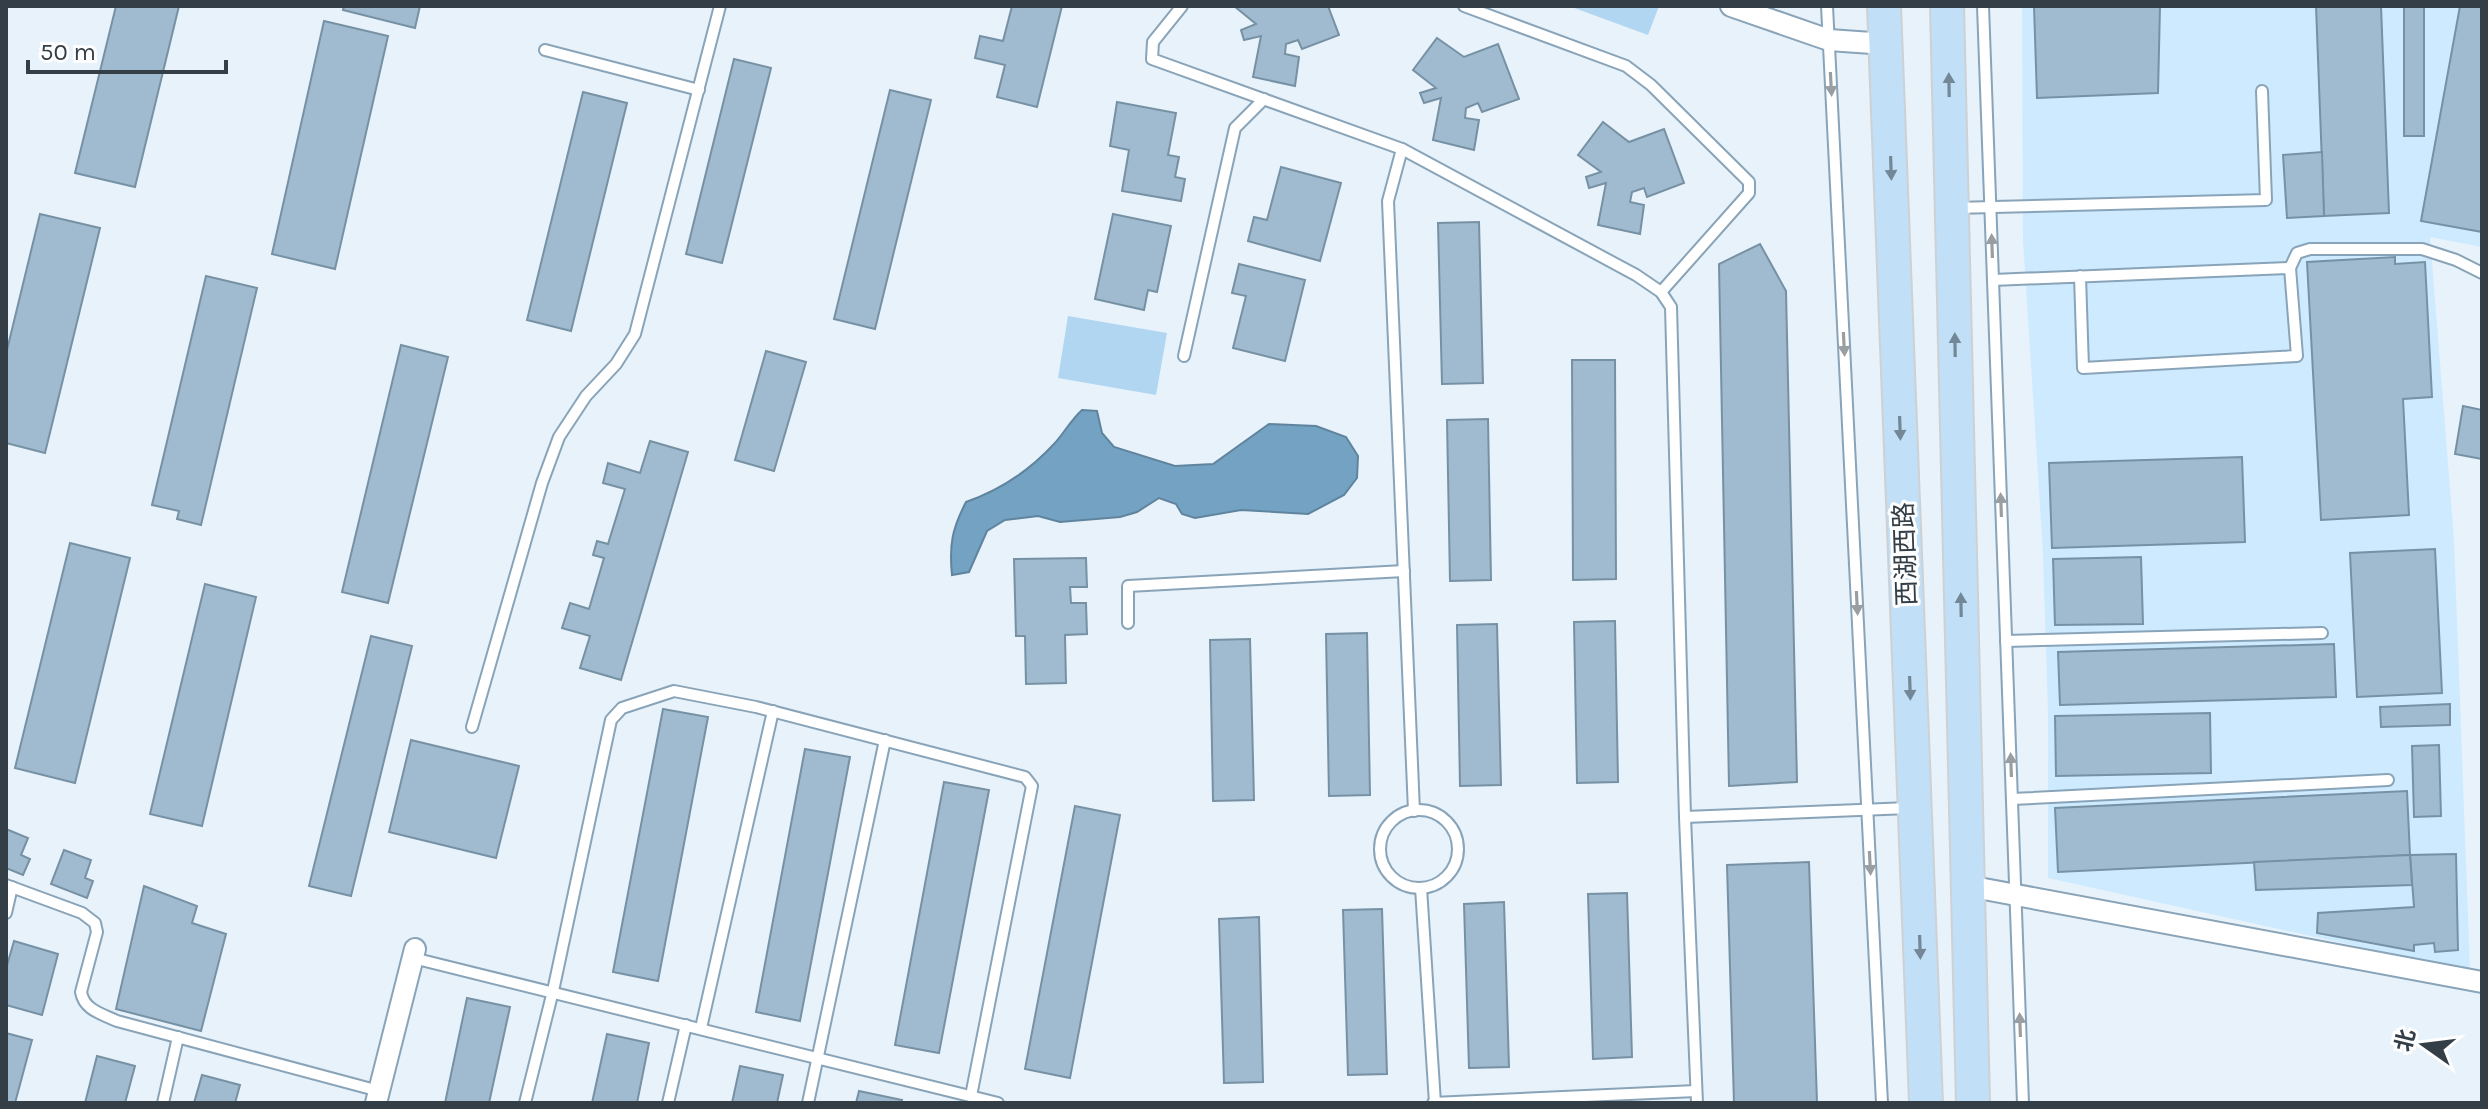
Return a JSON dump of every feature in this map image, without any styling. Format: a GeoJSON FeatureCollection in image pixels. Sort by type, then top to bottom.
{"type":"FeatureCollection","features":[{"type":"Feature","properties":{"kind":"main road","name":"西湖西路"},"geometry":{"type":"LineString","coordinates":[[1884,6],[1926,1103]]}},
{"type":"Feature","properties":{"kind":"main road","name":"西湖西路"},"geometry":{"type":"LineString","coordinates":[[1947,14],[1973,1103]]}},
{"type":"Feature","properties":{"kind":"street"},"geometry":{"type":"LineString","coordinates":[[1731,6],[1829,40],[1886,44]]}},
{"type":"Feature","properties":{"kind":"street"},"geometry":{"type":"LineString","coordinates":[[1968,886],[2482,982]]}},
{"type":"Feature","properties":{"kind":"street"},"geometry":{"type":"LineString","coordinates":[[377,1097],[414,954]]}},
{"type":"Feature","properties":{"kind":"lane"},"geometry":{"type":"LineString","coordinates":[[472,727],[542,483],[559,437],[586,396],[616,364],[635,334],[720,6]]}},
{"type":"Feature","properties":{"kind":"lane"},"geometry":{"type":"LineString","coordinates":[[1182,6],[1153,42],[1152,59],[1402,149],[1636,275],[1661,292],[1671,307],[1696,1097],[1434,1103],[1421,888]]}},
{"type":"Feature","properties":{"kind":"lane"},"geometry":{"type":"LineString","coordinates":[[1464,6],[1626,66],[1651,85],[1749,182],[1749,193],[1661,292]]}},
{"type":"Feature","properties":{"kind":"lane"},"geometry":{"type":"LineString","coordinates":[[1827,6],[1882,1103]]}},
{"type":"Feature","properties":{"kind":"lane"},"geometry":{"type":"LineString","coordinates":[[1983,6],[2023,1103]]}},
{"type":"Feature","properties":{"kind":"lane"},"geometry":{"type":"LineString","coordinates":[[545,50],[699,90]]}},
{"type":"Feature","properties":{"kind":"lane"},"geometry":{"type":"LineString","coordinates":[[1952,208],[2266,200],[2262,91]]}},
{"type":"Feature","properties":{"kind":"lane"},"geometry":{"type":"LineString","coordinates":[[1184,356],[1235,128],[1264,99]]}},
{"type":"Feature","properties":{"kind":"lane"},"geometry":{"type":"LineString","coordinates":[[1402,149],[1388,201],[1414,811]]}},
{"type":"Feature","properties":{"kind":"lane"},"geometry":{"type":"LineString","coordinates":[[2080,276],[2083,368],[2297,356],[2290,268],[2297,253],[2310,249],[2422,249],[2456,260],[2482,273]]}},
{"type":"Feature","properties":{"kind":"lane"},"geometry":{"type":"LineString","coordinates":[[1993,280],[2290,268]]}},
{"type":"Feature","properties":{"kind":"lane"},"geometry":{"type":"LineString","coordinates":[[1128,623],[1128,586],[1404,571]]}},
{"type":"Feature","properties":{"kind":"lane"},"geometry":{"type":"LineString","coordinates":[[2006,641],[2322,633]]}},
{"type":"Feature","properties":{"kind":"lane"},"geometry":{"type":"LineString","coordinates":[[525,1103],[553,991],[611,720],[622,708],[674,691],[773,711],[1025,777],[1032,786],[971,1096]]}},
{"type":"Feature","properties":{"kind":"lane"},"geometry":{"type":"LineString","coordinates":[[701,1028],[773,711]]}},
{"type":"Feature","properties":{"kind":"lane"},"geometry":{"type":"LineString","coordinates":[[808,1103],[885,740]]}},
{"type":"Feature","properties":{"kind":"lane"},"geometry":{"type":"LineString","coordinates":[[2012,799],[2388,780]]}},
{"type":"Feature","properties":{"kind":"lane"},"geometry":{"type":"LineString","coordinates":[[1685,817],[1915,808]]}},
{"type":"Feature","properties":{"kind":"lane"},"geometry":{"type":"LineString","coordinates":[[1414,811],[1438,815],[1448,823],[1455,834],[1457,846],[1457,858],[1452,870],[1433,886],[1421,888],[1408,887],[1396,881],[1381,859],[1383,834],[1401,815],[1414,811]]}},
{"type":"Feature","properties":{"kind":"lane"},"geometry":{"type":"LineString","coordinates":[[6,913],[9,886],[82,913],[95,923],[97,932],[81,992],[86,1005],[117,1021],[377,1097]]}},
{"type":"Feature","properties":{"kind":"lane"},"geometry":{"type":"LineString","coordinates":[[414,954],[998,1103]]}},
{"type":"Feature","properties":{"kind":"lane"},"geometry":{"type":"LineString","coordinates":[[668,1103],[686,1025]]}},
{"type":"Feature","properties":{"kind":"lane"},"geometry":{"type":"LineString","coordinates":[[163,1103],[178,1037]]}},
{"type":"Feature","properties":{"kind":"shaded area"},"geometry":{"type":"Polygon","coordinates":[[[1569,6],[1659,6],[1648,35],[1569,6]]]}},
{"type":"Feature","properties":{"kind":"shaded area"},"geometry":{"type":"Polygon","coordinates":[[[2022,6],[2482,6],[2482,247],[2430,237],[2454,539],[2470,971],[2048,878],[2048,712],[2043,553],[2023,240],[2022,6]]]}},
{"type":"Feature","properties":{"kind":"shaded area"},"geometry":{"type":"Polygon","coordinates":[[[1068,316],[1167,333],[1156,395],[1058,378],[1068,316]]]}},
{"type":"Feature","properties":{"kind":"shaded area"},"geometry":{"type":"Polygon","coordinates":[[[1082,410],[1097,411],[1102,433],[1114,447],[1175,466],[1213,464],[1269,424],[1316,426],[1346,437],[1358,456],[1357,478],[1344,495],[1308,514],[1241,510],[1195,518],[1182,514],[1176,504],[1159,498],[1137,512],[1120,517],[1060,522],[1038,516],[1005,520],[987,531],[969,572],[952,575],[953,537],[966,502],[991,492],[1035,463],[1082,410]]]}},
{"type":"Feature","properties":{"kind":"building"},"geometry":{"type":"Polygon","coordinates":[[[116,6],[179,6],[135,187],[75,173],[116,6]]]}},
{"type":"Feature","properties":{"kind":"building"},"geometry":{"type":"Polygon","coordinates":[[[344,6],[420,6],[415,28],[343,10],[344,6]]]}},
{"type":"Feature","properties":{"kind":"building"},"geometry":{"type":"Polygon","coordinates":[[[1012,6],[1062,6],[1037,107],[997,97],[1005,65],[975,58],[980,36],[1003,41],[1012,6]]]}},
{"type":"Feature","properties":{"kind":"building"},"geometry":{"type":"Polygon","coordinates":[[[1234,6],[1328,6],[1339,35],[1302,49],[1298,40],[1286,44],[1285,54],[1299,57],[1295,86],[1253,77],[1261,36],[1244,40],[1241,30],[1256,24],[1234,6]]]}},
{"type":"Feature","properties":{"kind":"building"},"geometry":{"type":"Polygon","coordinates":[[[2034,6],[2160,6],[2158,93],[2037,98],[2034,6]]]}},
{"type":"Feature","properties":{"kind":"building"},"geometry":{"type":"Polygon","coordinates":[[[2316,6],[2381,6],[2389,213],[2324,216],[2316,6]]]}},
{"type":"Feature","properties":{"kind":"building"},"geometry":{"type":"Polygon","coordinates":[[[2404,6],[2424,6],[2424,136],[2404,136],[2404,6]]]}},
{"type":"Feature","properties":{"kind":"building"},"geometry":{"type":"Polygon","coordinates":[[[2460,6],[2482,6],[2482,232],[2421,221],[2460,6]]]}},
{"type":"Feature","properties":{"kind":"building"},"geometry":{"type":"Polygon","coordinates":[[[324,21],[388,36],[335,269],[272,254],[324,21]]]}},
{"type":"Feature","properties":{"kind":"building"},"geometry":{"type":"Polygon","coordinates":[[[1437,38],[1464,57],[1498,44],[1519,99],[1482,112],[1478,103],[1466,108],[1465,118],[1479,120],[1474,150],[1433,140],[1441,98],[1424,103],[1420,93],[1436,88],[1413,70],[1437,38]]]}},
{"type":"Feature","properties":{"kind":"building"},"geometry":{"type":"Polygon","coordinates":[[[734,59],[771,68],[722,263],[686,254],[734,59]]]}},
{"type":"Feature","properties":{"kind":"building"},"geometry":{"type":"Polygon","coordinates":[[[890,90],[931,100],[875,329],[834,319],[890,90]]]}},
{"type":"Feature","properties":{"kind":"building"},"geometry":{"type":"Polygon","coordinates":[[[583,92],[627,103],[571,331],[527,320],[583,92]]]}},
{"type":"Feature","properties":{"kind":"building"},"geometry":{"type":"Polygon","coordinates":[[[1117,102],[1176,113],[1168,155],[1179,157],[1175,177],[1185,179],[1181,201],[1122,191],[1129,150],[1110,146],[1117,102]]]}},
{"type":"Feature","properties":{"kind":"building"},"geometry":{"type":"Polygon","coordinates":[[[1603,122],[1629,142],[1664,129],[1684,183],[1647,197],[1644,188],[1632,192],[1630,202],[1644,205],[1640,234],[1598,225],[1606,183],[1589,188],[1586,177],[1601,172],[1578,155],[1603,122]]]}},
{"type":"Feature","properties":{"kind":"building"},"geometry":{"type":"Polygon","coordinates":[[[2322,152],[2324,216],[2287,218],[2283,155],[2322,152]]]}},
{"type":"Feature","properties":{"kind":"building"},"geometry":{"type":"Polygon","coordinates":[[[1281,167],[1341,183],[1320,261],[1248,241],[1254,217],[1267,220],[1281,167]]]}},
{"type":"Feature","properties":{"kind":"building"},"geometry":{"type":"Polygon","coordinates":[[[40,214],[100,228],[45,453],[6,443],[6,354],[40,214]]]}},
{"type":"Feature","properties":{"kind":"building"},"geometry":{"type":"Polygon","coordinates":[[[1113,214],[1171,226],[1157,292],[1148,290],[1144,310],[1095,299],[1113,214]]]}},
{"type":"Feature","properties":{"kind":"building"},"geometry":{"type":"Polygon","coordinates":[[[1479,222],[1483,383],[1442,384],[1438,223],[1479,222]]]}},
{"type":"Feature","properties":{"kind":"building"},"geometry":{"type":"Polygon","coordinates":[[[1760,244],[1786,291],[1797,782],[1729,786],[1719,264],[1760,244]]]}},
{"type":"Feature","properties":{"kind":"building"},"geometry":{"type":"Polygon","coordinates":[[[2395,257],[2395,264],[2425,262],[2432,397],[2403,399],[2409,515],[2321,520],[2307,262],[2395,257]]]}},
{"type":"Feature","properties":{"kind":"building"},"geometry":{"type":"Polygon","coordinates":[[[1239,264],[1305,280],[1285,361],[1233,348],[1246,296],[1232,293],[1239,264]]]}},
{"type":"Feature","properties":{"kind":"building"},"geometry":{"type":"Polygon","coordinates":[[[206,276],[257,288],[201,525],[177,519],[179,511],[152,505],[206,276]]]}},
{"type":"Feature","properties":{"kind":"building"},"geometry":{"type":"Polygon","coordinates":[[[401,345],[448,357],[388,603],[342,592],[401,345]]]}},
{"type":"Feature","properties":{"kind":"building"},"geometry":{"type":"Polygon","coordinates":[[[766,351],[806,362],[774,471],[735,460],[766,351]]]}},
{"type":"Feature","properties":{"kind":"building"},"geometry":{"type":"Polygon","coordinates":[[[1572,360],[1615,360],[1616,579],[1573,580],[1572,360]]]}},
{"type":"Feature","properties":{"kind":"building"},"geometry":{"type":"Polygon","coordinates":[[[2463,406],[2482,410],[2482,459],[2455,454],[2463,406]]]}},
{"type":"Feature","properties":{"kind":"building"},"geometry":{"type":"Polygon","coordinates":[[[1488,419],[1491,580],[1450,581],[1447,420],[1488,419]]]}},
{"type":"Feature","properties":{"kind":"building"},"geometry":{"type":"Polygon","coordinates":[[[650,441],[688,452],[621,680],[580,668],[590,636],[562,628],[570,603],[589,609],[604,558],[593,555],[597,541],[608,544],[625,489],[603,483],[608,463],[640,473],[650,441]]]}},
{"type":"Feature","properties":{"kind":"building"},"geometry":{"type":"Polygon","coordinates":[[[2242,457],[2245,542],[2052,548],[2049,463],[2242,457]]]}},
{"type":"Feature","properties":{"kind":"building"},"geometry":{"type":"Polygon","coordinates":[[[70,543],[130,558],[75,783],[15,768],[70,543]]]}},
{"type":"Feature","properties":{"kind":"building"},"geometry":{"type":"Polygon","coordinates":[[[2435,549],[2442,693],[2357,697],[2350,553],[2435,549]]]}},
{"type":"Feature","properties":{"kind":"building"},"geometry":{"type":"Polygon","coordinates":[[[2141,557],[2143,624],[2055,625],[2053,559],[2141,557]]]}},
{"type":"Feature","properties":{"kind":"building"},"geometry":{"type":"Polygon","coordinates":[[[1086,558],[1087,587],[1070,587],[1071,603],[1086,603],[1087,634],[1065,635],[1066,683],[1026,684],[1025,636],[1016,636],[1014,559],[1086,558]]]}},
{"type":"Feature","properties":{"kind":"building"},"geometry":{"type":"Polygon","coordinates":[[[205,584],[256,597],[202,826],[150,814],[205,584]]]}},
{"type":"Feature","properties":{"kind":"building"},"geometry":{"type":"Polygon","coordinates":[[[1615,621],[1618,782],[1577,783],[1574,622],[1615,621]]]}},
{"type":"Feature","properties":{"kind":"building"},"geometry":{"type":"Polygon","coordinates":[[[1497,624],[1501,785],[1460,786],[1457,625],[1497,624]]]}},
{"type":"Feature","properties":{"kind":"building"},"geometry":{"type":"Polygon","coordinates":[[[1367,633],[1370,795],[1329,796],[1326,634],[1367,633]]]}},
{"type":"Feature","properties":{"kind":"building"},"geometry":{"type":"Polygon","coordinates":[[[371,636],[412,646],[351,896],[309,886],[371,636]]]}},
{"type":"Feature","properties":{"kind":"building"},"geometry":{"type":"Polygon","coordinates":[[[1250,639],[1254,800],[1213,801],[1210,640],[1250,639]]]}},
{"type":"Feature","properties":{"kind":"building"},"geometry":{"type":"Polygon","coordinates":[[[2334,644],[2336,697],[2060,705],[2058,652],[2334,644]]]}},
{"type":"Feature","properties":{"kind":"building"},"geometry":{"type":"Polygon","coordinates":[[[2450,704],[2450,725],[2381,727],[2380,707],[2450,704]]]}},
{"type":"Feature","properties":{"kind":"building"},"geometry":{"type":"Polygon","coordinates":[[[663,709],[708,717],[658,981],[613,972],[663,709]]]}},
{"type":"Feature","properties":{"kind":"building"},"geometry":{"type":"Polygon","coordinates":[[[2210,713],[2211,773],[2056,776],[2055,716],[2210,713]]]}},
{"type":"Feature","properties":{"kind":"building"},"geometry":{"type":"Polygon","coordinates":[[[411,740],[519,766],[496,858],[389,832],[411,740]]]}},
{"type":"Feature","properties":{"kind":"building"},"geometry":{"type":"Polygon","coordinates":[[[2439,745],[2441,816],[2414,817],[2412,746],[2439,745]]]}},
{"type":"Feature","properties":{"kind":"building"},"geometry":{"type":"Polygon","coordinates":[[[805,749],[850,757],[800,1021],[756,1012],[805,749]]]}},
{"type":"Feature","properties":{"kind":"building"},"geometry":{"type":"Polygon","coordinates":[[[944,782],[989,790],[939,1053],[895,1045],[944,782]]]}},
{"type":"Feature","properties":{"kind":"building"},"geometry":{"type":"Polygon","coordinates":[[[2407,791],[2410,855],[2058,872],[2055,808],[2407,791]]]}},
{"type":"Feature","properties":{"kind":"building"},"geometry":{"type":"Polygon","coordinates":[[[1075,806],[1120,815],[1070,1078],[1025,1069],[1075,806]]]}},
{"type":"Feature","properties":{"kind":"building"},"geometry":{"type":"Polygon","coordinates":[[[6,829],[28,838],[21,855],[30,859],[23,875],[6,868],[6,829]]]}},
{"type":"Feature","properties":{"kind":"building"},"geometry":{"type":"Polygon","coordinates":[[[64,850],[91,860],[85,878],[93,881],[87,898],[51,884],[64,850]]]}},
{"type":"Feature","properties":{"kind":"building"},"geometry":{"type":"Polygon","coordinates":[[[2456,854],[2458,950],[2435,952],[2434,943],[2414,945],[2414,951],[2317,933],[2318,913],[2414,907],[2410,855],[2456,854]]]}},
{"type":"Feature","properties":{"kind":"building"},"geometry":{"type":"Polygon","coordinates":[[[2410,855],[2412,885],[2256,890],[2254,862],[2410,855]]]}},
{"type":"Feature","properties":{"kind":"building"},"geometry":{"type":"Polygon","coordinates":[[[1809,862],[1817,1103],[1734,1103],[1727,865],[1809,862]]]}},
{"type":"Feature","properties":{"kind":"building"},"geometry":{"type":"Polygon","coordinates":[[[144,886],[197,906],[192,923],[226,934],[201,1031],[116,1009],[144,886]]]}},
{"type":"Feature","properties":{"kind":"building"},"geometry":{"type":"Polygon","coordinates":[[[1627,893],[1632,1057],[1593,1059],[1588,894],[1627,893]]]}},
{"type":"Feature","properties":{"kind":"building"},"geometry":{"type":"Polygon","coordinates":[[[1504,902],[1509,1067],[1469,1068],[1464,904],[1504,902]]]}},
{"type":"Feature","properties":{"kind":"building"},"geometry":{"type":"Polygon","coordinates":[[[1382,909],[1387,1074],[1348,1075],[1343,910],[1382,909]]]}},
{"type":"Feature","properties":{"kind":"building"},"geometry":{"type":"Polygon","coordinates":[[[1259,917],[1263,1082],[1224,1083],[1219,919],[1259,917]]]}},
{"type":"Feature","properties":{"kind":"building"},"geometry":{"type":"Polygon","coordinates":[[[14,941],[58,954],[42,1015],[6,1005],[6,969],[14,941]]]}},
{"type":"Feature","properties":{"kind":"building"},"geometry":{"type":"Polygon","coordinates":[[[467,998],[510,1007],[489,1103],[445,1103],[467,998]]]}},
{"type":"Feature","properties":{"kind":"building"},"geometry":{"type":"Polygon","coordinates":[[[6,1033],[32,1040],[15,1103],[6,1103],[6,1033]]]}},
{"type":"Feature","properties":{"kind":"building"},"geometry":{"type":"Polygon","coordinates":[[[607,1034],[649,1043],[637,1103],[592,1103],[607,1034]]]}},
{"type":"Feature","properties":{"kind":"building"},"geometry":{"type":"Polygon","coordinates":[[[97,1056],[135,1066],[125,1103],[85,1103],[97,1056]]]}},
{"type":"Feature","properties":{"kind":"building"},"geometry":{"type":"Polygon","coordinates":[[[740,1066],[783,1075],[777,1103],[732,1103],[740,1066]]]}},
{"type":"Feature","properties":{"kind":"building"},"geometry":{"type":"Polygon","coordinates":[[[202,1075],[240,1085],[235,1103],[194,1103],[202,1075]]]}},
{"type":"Feature","properties":{"kind":"building"},"geometry":{"type":"Polygon","coordinates":[[[859,1091],[902,1100],[901,1103],[856,1103],[859,1091]]]}}]}
